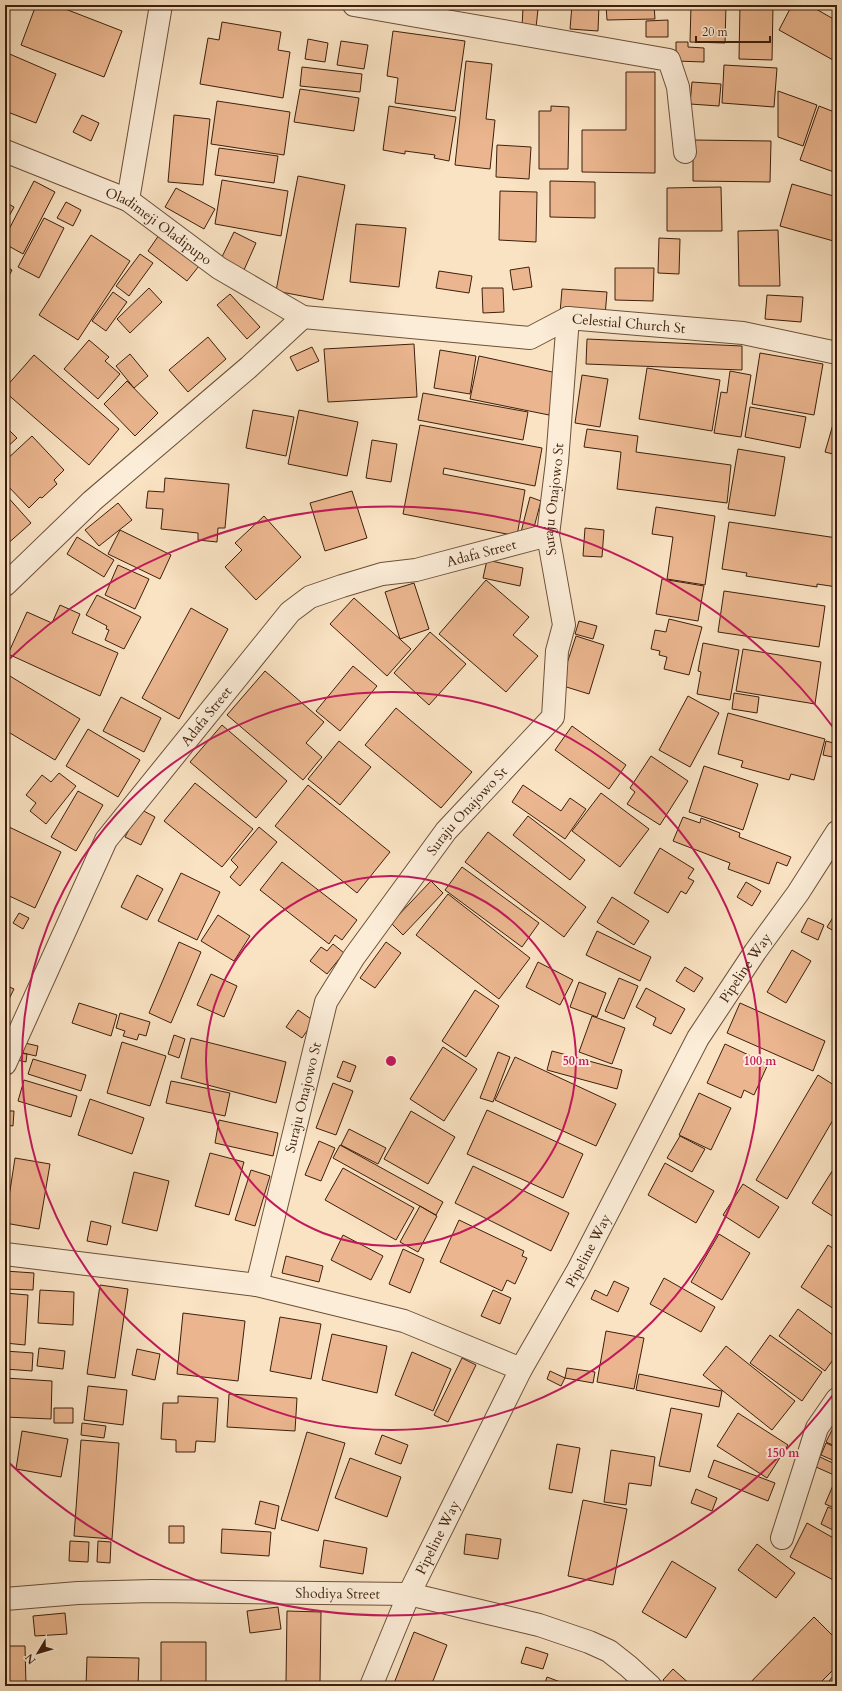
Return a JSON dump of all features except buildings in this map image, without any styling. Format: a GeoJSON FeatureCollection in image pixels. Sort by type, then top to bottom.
{"type":"FeatureCollection","features":[{"type":"Feature","properties":{"kind":"street"},"geometry":{"type":"LineString","coordinates":[[128,200],[161,5]]}},
{"type":"Feature","properties":{"kind":"street"},"geometry":{"type":"LineString","coordinates":[[354,5],[669,60],[678,87],[685,152]]}},
{"type":"Feature","properties":{"kind":"street","name":"Oladimeji Oladipupo"},"geometry":{"type":"LineString","coordinates":[[5,151],[128,200],[219,268],[303,317]]}},
{"type":"Feature","properties":{"kind":"street"},"geometry":{"type":"LineString","coordinates":[[5,585],[92,501],[249,367],[303,317]]}},
{"type":"Feature","properties":{"kind":"street","name":"Celestial Church St"},"geometry":{"type":"LineString","coordinates":[[303,317],[530,338],[568,318],[742,333],[837,353]]}},
{"type":"Feature","properties":{"kind":"street","name":"Suraju Onajowo St"},"geometry":{"type":"LineString","coordinates":[[257,1285],[326,1002],[354,957],[446,831],[553,717],[557,651],[564,625],[548,535],[557,462],[568,318]]}},
{"type":"Feature","properties":{"kind":"street","name":"Adafa Street"},"geometry":{"type":"LineString","coordinates":[[5,1064],[106,840],[290,612],[310,597],[382,574],[416,570],[548,535]]}},
{"type":"Feature","properties":{"kind":"street","name":"Pipeline Way"},"geometry":{"type":"LineString","coordinates":[[371,1686],[409,1594],[521,1369],[578,1270],[698,1038],[755,952],[798,893],[837,832]]}},
{"type":"Feature","properties":{"kind":"street"},"geometry":{"type":"LineString","coordinates":[[5,1254],[257,1285],[404,1321],[521,1369]]}},
{"type":"Feature","properties":{"kind":"street"},"geometry":{"type":"LineString","coordinates":[[782,1538],[817,1428],[837,1399]]}},
{"type":"Feature","properties":{"kind":"street","name":"Shodiya Street"},"geometry":{"type":"LineString","coordinates":[[5,1599],[78,1593],[152,1591],[409,1594],[539,1625],[589,1642],[609,1651],[650,1686]]}}]}
